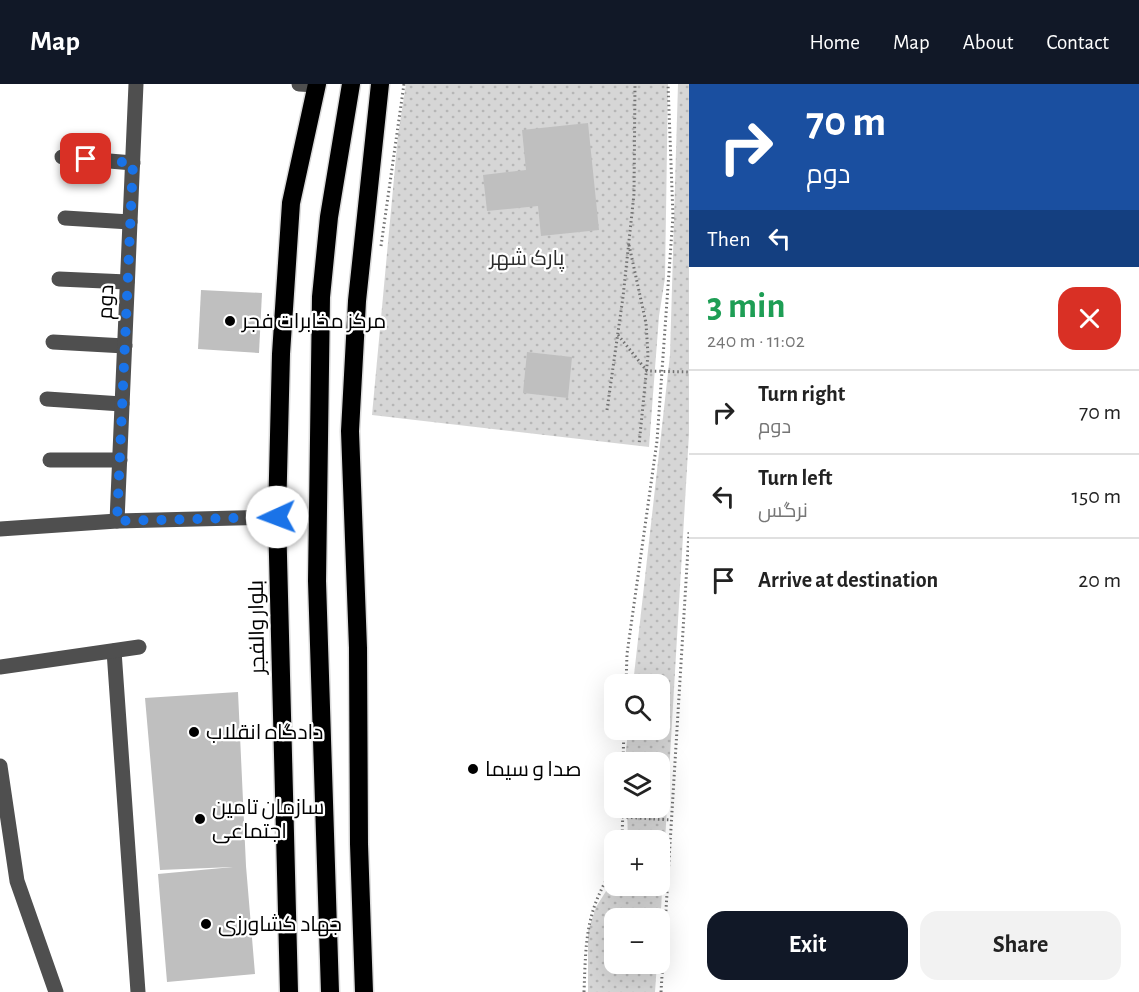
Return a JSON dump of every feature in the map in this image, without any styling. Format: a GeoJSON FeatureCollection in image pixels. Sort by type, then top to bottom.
{"type":"FeatureCollection","features":[{"type":"Feature","properties":{"kind":"highway","name":"بلوار والفجر"},"geometry":{"type":"LineString","coordinates":[[289,992],[277,517],[281,354],[291,203],[312,84]]}},
{"type":"Feature","properties":{"kind":"highway"},"geometry":{"type":"LineString","coordinates":[[330,992],[317,581],[321,297],[329,217],[351,84]]}},
{"type":"Feature","properties":{"kind":"highway"},"geometry":{"type":"LineString","coordinates":[[364,992],[359,844],[358,648],[350,431],[357,300],[380,84]]}},
{"type":"Feature","properties":{"kind":"street","name":"دوم"},"geometry":{"type":"LineString","coordinates":[[117,521],[136,84]]}},
{"type":"Feature","properties":{"kind":"street"},"geometry":{"type":"LineString","coordinates":[[62,157],[133,163]]}},
{"type":"Feature","properties":{"kind":"street"},"geometry":{"type":"LineString","coordinates":[[65,218],[130,222]]}},
{"type":"Feature","properties":{"kind":"street"},"geometry":{"type":"LineString","coordinates":[[59,279],[128,282]]}},
{"type":"Feature","properties":{"kind":"street"},"geometry":{"type":"LineString","coordinates":[[53,342],[125,346]]}},
{"type":"Feature","properties":{"kind":"street"},"geometry":{"type":"LineString","coordinates":[[47,399],[122,404]]}},
{"type":"Feature","properties":{"kind":"street"},"geometry":{"type":"LineString","coordinates":[[50,460],[120,459]]}},
{"type":"Feature","properties":{"kind":"street"},"geometry":{"type":"LineString","coordinates":[[0,529],[117,521],[277,517]]}},
{"type":"Feature","properties":{"kind":"street"},"geometry":{"type":"LineString","coordinates":[[0,667],[139,647]]}},
{"type":"Feature","properties":{"kind":"street"},"geometry":{"type":"LineString","coordinates":[[114,651],[138,992]]}},
{"type":"Feature","properties":{"kind":"street"},"geometry":{"type":"LineString","coordinates":[[0,766],[17,881],[56,992]]}},
{"type":"Feature","properties":{"kind":"path"},"geometry":{"type":"LineString","coordinates":[[380,254],[404,84]]}},
{"type":"Feature","properties":{"kind":"path"},"geometry":{"type":"LineString","coordinates":[[607,410],[634,194],[636,84]]}},
{"type":"Feature","properties":{"kind":"path"},"geometry":{"type":"LineString","coordinates":[[626,674],[627,654],[657,441],[673,216],[668,84]]}},
{"type":"Feature","properties":{"kind":"path"},"geometry":{"type":"LineString","coordinates":[[629,243],[646,323],[647,371],[639,445]]}},
{"type":"Feature","properties":{"kind":"path"},"geometry":{"type":"LineString","coordinates":[[618,335],[647,371],[689,372]]}},
{"type":"Feature","properties":{"kind":"path"},"geometry":{"type":"LineString","coordinates":[[661,992],[689,532]]}},
{"type":"Feature","properties":{"kind":"path"},"geometry":{"type":"LineString","coordinates":[[638,818],[671,820]]}},
{"type":"Feature","properties":{"kind":"path"},"geometry":{"type":"LineString","coordinates":[[584,992],[588,922],[604,885]]}},
{"type":"Feature","properties":{"kind":"green space","name":"پارک شهر"},"geometry":{"type":"Polygon","coordinates":[[[406,84],[668,84],[665,278],[659,316],[649,447],[372,415],[398,135],[406,84]]]}},
{"type":"Feature","properties":{"kind":"green space"},"geometry":{"type":"Polygon","coordinates":[[[678,84],[689,84],[689,434],[670,756],[670,752],[626,752],[627,740],[670,740],[670,674],[634,674],[670,355],[678,84]]]}},
{"type":"Feature","properties":{"kind":"green space"},"geometry":{"type":"Polygon","coordinates":[[[627,818],[666,818],[666,830],[628,830],[627,818]]]}},
{"type":"Feature","properties":{"kind":"green space"},"geometry":{"type":"Polygon","coordinates":[[[604,894],[662,896],[661,908],[604,908],[604,974],[656,974],[655,992],[588,992],[588,931],[596,907],[604,894]]]}},
{"type":"Feature","properties":{"kind":"building"},"geometry":{"type":"Polygon","coordinates":[[[588,123],[599,230],[541,236],[538,206],[487,211],[483,175],[526,170],[522,130],[588,123]]]}},
{"type":"Feature","properties":{"kind":"building","name":"مرکز مخابرات فجر"},"geometry":{"type":"Polygon","coordinates":[[[201,290],[262,293],[259,353],[198,349],[201,290]]]}},
{"type":"Feature","properties":{"kind":"building"},"geometry":{"type":"Polygon","coordinates":[[[527,352],[572,357],[568,398],[523,393],[527,352]]]}},
{"type":"Feature","properties":{"kind":"building"},"geometry":{"type":"Polygon","coordinates":[[[238,692],[246,866],[255,974],[167,982],[158,874],[233,867],[160,870],[145,698],[238,692]]]}},
{"type":"Feature","properties":{"kind":"place","name":"مرکز مخابرات فجر"},"geometry":{"type":"Point","coordinates":[230,321]}},
{"type":"Feature","properties":{"kind":"place","name":"دادگاه انقلاب"},"geometry":{"type":"Point","coordinates":[194,732]}},
{"type":"Feature","properties":{"kind":"place","name":"صدا و سیما"},"geometry":{"type":"Point","coordinates":[473,769]}},
{"type":"Feature","properties":{"kind":"place","name":"سازمان تامین اجتماعی"},"geometry":{"type":"Point","coordinates":[200,819]}},
{"type":"Feature","properties":{"kind":"place","name":"جهاد کشاورزی"},"geometry":{"type":"Point","coordinates":[206,924]}},
{"type":"Feature","properties":{"kind":"route"},"geometry":{"type":"LineString","coordinates":[[86,159],[133,163],[117,521],[277,517]]}}]}
